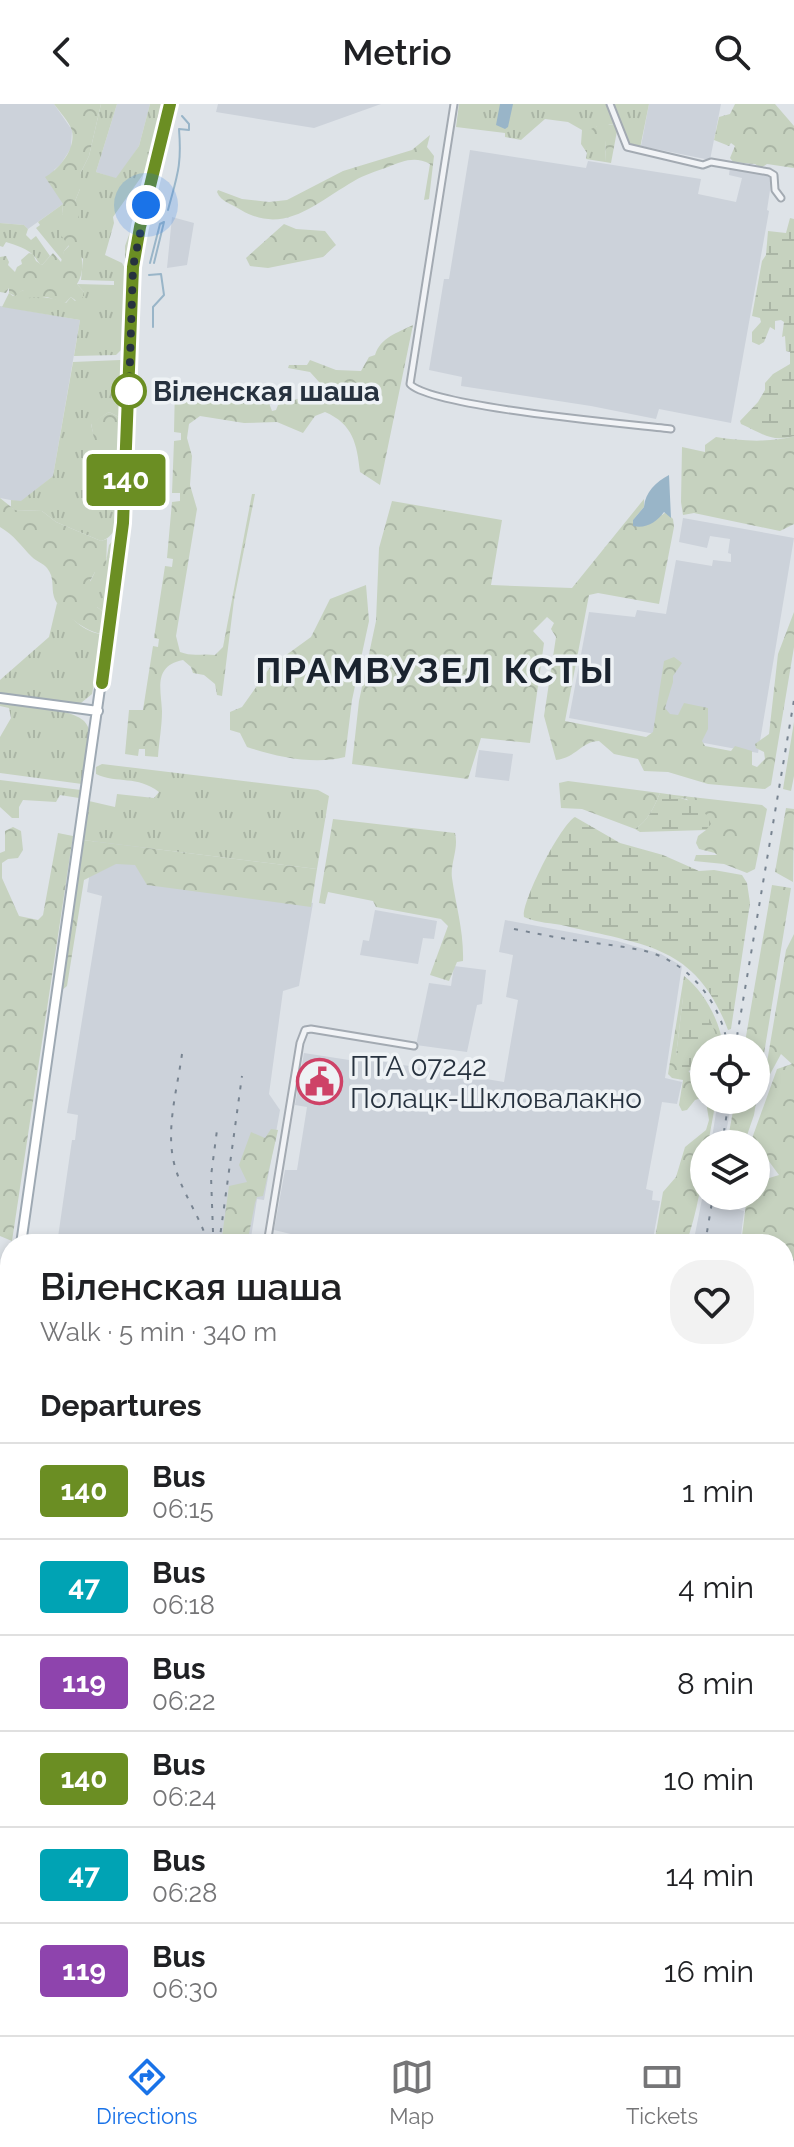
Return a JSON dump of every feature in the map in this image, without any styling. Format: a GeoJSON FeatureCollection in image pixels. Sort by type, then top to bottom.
{"type":"FeatureCollection","features":[{"type":"Feature","properties":{"kind":"main road"},"geometry":{"type":"LineString","coordinates":[[22,1234],[123,523],[133,267],[170,104]]}},
{"type":"Feature","properties":{"kind":"main road"},"geometry":{"type":"LineString","coordinates":[[0,698],[98,711]]}},
{"type":"Feature","properties":{"kind":"street"},"geometry":{"type":"LineString","coordinates":[[454,104],[410,384],[421,392],[460,401],[599,422],[671,429]]}},
{"type":"Feature","properties":{"kind":"street"},"geometry":{"type":"LineString","coordinates":[[610,104],[627,147],[703,165],[711,162],[769,172],[774,175],[775,190],[781,198]]}},
{"type":"Feature","properties":{"kind":"street"},"geometry":{"type":"LineString","coordinates":[[269,1234],[305,1030],[414,1046]]}},
{"type":"Feature","properties":{"kind":"shaded area"},"geometry":{"type":"Polygon","coordinates":[[[0,104],[54,104],[72,130],[71,148],[54,170],[63,204],[28,229],[24,225],[0,223],[0,104]]]}},
{"type":"Feature","properties":{"kind":"shaded area"},"geometry":{"type":"Polygon","coordinates":[[[117,104],[150,104],[139,146],[117,179],[96,172],[117,104]]]}},
{"type":"Feature","properties":{"kind":"shaded area"},"geometry":{"type":"Polygon","coordinates":[[[218,104],[381,104],[314,128],[216,112],[218,104]]]}},
{"type":"Feature","properties":{"kind":"shaded area"},"geometry":{"type":"Polygon","coordinates":[[[649,104],[721,104],[710,160],[641,146],[649,104]]]}},
{"type":"Feature","properties":{"kind":"shaded area"},"geometry":{"type":"Polygon","coordinates":[[[470,150],[586,168],[588,161],[701,179],[698,194],[736,202],[742,178],[729,175],[730,167],[772,177],[769,211],[731,423],[659,409],[656,419],[461,386],[462,377],[429,370],[444,279],[449,279],[470,150]]]}},
{"type":"Feature","properties":{"kind":"shaded area"},"geometry":{"type":"Polygon","coordinates":[[[172,217],[194,223],[187,265],[167,268],[172,217]]]}},
{"type":"Feature","properties":{"kind":"shaded area"},"geometry":{"type":"Polygon","coordinates":[[[0,306],[80,320],[53,476],[21,502],[0,498],[0,306]]]}},
{"type":"Feature","properties":{"kind":"shaded area"},"geometry":{"type":"Polygon","coordinates":[[[683,518],[794,538],[758,753],[569,718],[589,612],[635,617],[637,610],[666,614],[676,560],[712,566],[713,560],[731,562],[731,554],[728,553],[730,539],[710,536],[707,548],[679,542],[683,518]]]}},
{"type":"Feature","properties":{"kind":"shaded area"},"geometry":{"type":"Polygon","coordinates":[[[479,750],[513,754],[509,781],[475,777],[479,750]]]}},
{"type":"Feature","properties":{"kind":"shaded area"},"geometry":{"type":"Polygon","coordinates":[[[95,836],[149,843],[150,882],[313,903],[299,986],[283,991],[269,1094],[280,1110],[264,1200],[257,1199],[252,1234],[58,1234],[78,1115],[67,1113],[102,896],[87,892],[95,836]]]}},
{"type":"Feature","properties":{"kind":"shaded area"},"geometry":{"type":"Polygon","coordinates":[[[375,910],[437,921],[434,939],[423,938],[418,964],[360,955],[363,940],[369,941],[375,910]]]}},
{"type":"Feature","properties":{"kind":"shaded area"},"geometry":{"type":"Polygon","coordinates":[[[505,920],[617,941],[661,954],[682,966],[665,1078],[682,1082],[677,1104],[662,1102],[646,1189],[653,1191],[652,1200],[660,1201],[654,1234],[291,1234],[274,1230],[285,1170],[297,1170],[307,1107],[295,1105],[304,1053],[349,1060],[350,1056],[504,1082],[518,1000],[506,997],[513,955],[499,952],[505,920]]]}},
{"type":"Feature","properties":{"kind":"shaded area"},"geometry":{"type":"Polygon","coordinates":[[[454,966],[486,970],[482,1004],[477,1005],[467,1052],[416,1045],[429,983],[451,986],[454,966]]]}},
{"type":"Feature","properties":{"kind":"shaded area"},"geometry":{"type":"Polygon","coordinates":[[[716,1114],[729,1114],[727,1130],[713,1130],[716,1114]]]}},
{"type":"Feature","properties":{"kind":"shaded area"},"geometry":{"type":"Polygon","coordinates":[[[700,1210],[744,1211],[741,1234],[695,1234],[700,1210]]]}},
{"type":"Feature","properties":{"kind":"green space"},"geometry":{"type":"Polygon","coordinates":[[[54,104],[101,104],[89,156],[80,174],[80,189],[75,201],[82,207],[79,222],[74,223],[62,214],[63,204],[45,177],[65,158],[73,138],[69,125],[54,104]]]}},
{"type":"Feature","properties":{"kind":"green space"},"geometry":{"type":"Polygon","coordinates":[[[101,104],[117,104],[96,172],[116,178],[139,146],[150,104],[165,104],[149,166],[113,217],[105,255],[122,263],[126,270],[124,347],[116,355],[74,356],[80,320],[2,307],[9,293],[13,296],[23,290],[27,296],[66,303],[71,297],[75,301],[84,292],[77,284],[114,285],[114,281],[81,280],[83,259],[69,245],[64,251],[63,261],[36,228],[40,225],[38,222],[63,204],[62,214],[70,219],[78,217],[75,201],[80,189],[80,174],[89,156],[101,104]]]}},
{"type":"Feature","properties":{"kind":"green space"},"geometry":{"type":"Polygon","coordinates":[[[459,104],[608,104],[615,124],[597,126],[593,130],[606,140],[605,162],[586,159],[587,153],[581,144],[582,130],[568,122],[545,119],[521,140],[505,137],[505,133],[456,127],[459,104]]]}},
{"type":"Feature","properties":{"kind":"green space"},"geometry":{"type":"Polygon","coordinates":[[[612,104],[649,104],[640,148],[628,146],[612,104]]]}},
{"type":"Feature","properties":{"kind":"green space"},"geometry":{"type":"Polygon","coordinates":[[[735,104],[775,104],[794,126],[794,168],[767,164],[761,168],[755,164],[733,162],[730,158],[735,146],[714,140],[719,117],[730,114],[735,104]]]}},
{"type":"Feature","properties":{"kind":"green space"},"geometry":{"type":"Polygon","coordinates":[[[600,119],[609,125],[615,124],[617,131],[611,163],[605,162],[606,141],[591,143],[588,135],[600,119]]]}},
{"type":"Feature","properties":{"kind":"green space"},"geometry":{"type":"Polygon","coordinates":[[[430,135],[427,147],[434,156],[429,199],[424,200],[430,164],[414,160],[362,177],[314,206],[286,218],[257,217],[227,202],[217,192],[242,199],[287,200],[343,171],[412,150],[430,135]]]}},
{"type":"Feature","properties":{"kind":"green space"},"geometry":{"type":"Polygon","coordinates":[[[143,196],[130,254],[125,259],[125,246],[143,196]]]}},
{"type":"Feature","properties":{"kind":"green space"},"geometry":{"type":"Polygon","coordinates":[[[790,218],[794,219],[794,436],[773,438],[740,421],[758,402],[765,390],[765,383],[790,364],[790,352],[786,351],[785,336],[782,337],[784,322],[775,321],[775,330],[770,327],[764,342],[759,345],[752,342],[752,332],[761,322],[760,318],[752,316],[762,261],[766,255],[768,231],[786,233],[790,218]]]}},
{"type":"Feature","properties":{"kind":"green space"},"geometry":{"type":"Polygon","coordinates":[[[0,223],[24,225],[28,229],[26,235],[31,240],[36,236],[50,256],[42,265],[22,248],[6,242],[3,247],[0,246],[0,223]]]}},
{"type":"Feature","properties":{"kind":"green space"},"geometry":{"type":"Polygon","coordinates":[[[284,224],[296,229],[325,231],[336,245],[323,257],[268,268],[250,266],[246,258],[284,224]]]}},
{"type":"Feature","properties":{"kind":"green space"},"geometry":{"type":"Polygon","coordinates":[[[65,225],[74,229],[80,250],[82,271],[77,284],[84,296],[78,302],[71,297],[65,303],[47,297],[25,298],[23,290],[15,296],[9,293],[9,288],[6,293],[0,292],[0,257],[6,256],[8,265],[15,272],[29,253],[42,265],[53,253],[61,262],[69,246],[60,234],[65,225]]]}},
{"type":"Feature","properties":{"kind":"green space"},"geometry":{"type":"Polygon","coordinates":[[[413,325],[380,485],[360,472],[357,452],[348,429],[325,412],[315,416],[303,433],[277,422],[244,423],[200,416],[189,424],[187,438],[192,456],[190,485],[197,509],[176,636],[180,652],[215,655],[223,647],[252,494],[255,494],[234,600],[222,696],[217,695],[215,684],[204,675],[193,673],[183,660],[173,663],[167,667],[161,680],[162,717],[158,757],[145,756],[145,749],[139,749],[138,756],[125,754],[129,710],[143,710],[153,646],[158,647],[159,639],[154,638],[165,566],[172,567],[173,559],[167,558],[172,502],[180,501],[180,493],[172,493],[174,441],[181,440],[181,433],[174,432],[175,385],[183,385],[190,399],[207,402],[209,396],[269,403],[272,411],[276,410],[278,405],[310,395],[318,397],[320,383],[310,372],[288,368],[289,365],[307,365],[310,360],[336,370],[361,371],[385,340],[413,325]]]}},
{"type":"Feature","properties":{"kind":"green space"},"geometry":{"type":"Polygon","coordinates":[[[73,362],[124,362],[123,419],[109,412],[91,424],[100,451],[122,468],[122,498],[115,530],[101,541],[56,522],[42,511],[15,510],[11,507],[11,500],[21,501],[53,476],[73,362]]]}},
{"type":"Feature","properties":{"kind":"green space"},"geometry":{"type":"Polygon","coordinates":[[[109,412],[123,419],[122,468],[108,463],[94,451],[91,423],[109,412]]]}},
{"type":"Feature","properties":{"kind":"green space"},"geometry":{"type":"Polygon","coordinates":[[[794,436],[794,524],[780,531],[694,513],[683,515],[682,447],[705,452],[705,445],[716,437],[755,441],[794,436]]]}},
{"type":"Feature","properties":{"kind":"green space"},"geometry":{"type":"Polygon","coordinates":[[[0,498],[15,510],[42,511],[56,522],[101,541],[107,539],[106,568],[101,573],[95,572],[90,581],[97,589],[97,607],[106,614],[103,634],[82,626],[57,603],[47,568],[0,527],[0,498]]]}},
{"type":"Feature","properties":{"kind":"green space"},"geometry":{"type":"Polygon","coordinates":[[[644,499],[644,507],[633,520],[666,512],[673,519],[659,604],[598,593],[589,595],[565,721],[646,737],[653,732],[664,661],[674,657],[682,663],[673,676],[665,708],[670,714],[678,715],[684,703],[708,708],[708,729],[702,741],[705,746],[731,751],[735,746],[752,751],[752,765],[757,767],[765,759],[764,752],[755,744],[769,734],[778,654],[794,612],[794,647],[771,785],[765,789],[708,784],[668,772],[644,771],[638,759],[614,754],[599,741],[556,760],[544,716],[556,637],[551,629],[554,623],[547,617],[533,631],[544,643],[530,743],[481,738],[468,779],[352,764],[359,701],[376,621],[379,548],[392,501],[502,520],[491,585],[572,588],[644,499]]]}},
{"type":"Feature","properties":{"kind":"green space"},"geometry":{"type":"Polygon","coordinates":[[[113,540],[116,545],[106,614],[97,607],[90,582],[95,572],[105,568],[109,545],[113,540]]]}},
{"type":"Feature","properties":{"kind":"green space"},"geometry":{"type":"Polygon","coordinates":[[[366,585],[369,621],[352,700],[345,757],[296,759],[247,747],[240,733],[230,730],[230,712],[242,707],[271,666],[311,637],[330,599],[366,585]]]}},
{"type":"Feature","properties":{"kind":"green space"},"geometry":{"type":"Polygon","coordinates":[[[57,603],[83,627],[103,634],[92,694],[81,703],[73,703],[0,694],[0,680],[49,637],[57,603]]]}},
{"type":"Feature","properties":{"kind":"green space"},"geometry":{"type":"Polygon","coordinates":[[[0,703],[63,711],[83,720],[88,727],[89,739],[82,784],[0,773],[0,737],[11,718],[9,708],[0,706],[0,703]]]}},
{"type":"Feature","properties":{"kind":"green space"},"geometry":{"type":"Polygon","coordinates":[[[794,722],[794,776],[791,791],[783,789],[794,722]]]}},
{"type":"Feature","properties":{"kind":"green space"},"geometry":{"type":"Polygon","coordinates":[[[102,764],[318,790],[329,796],[317,869],[83,840],[89,801],[115,807],[117,794],[154,798],[159,792],[143,783],[96,774],[96,767],[102,764]]]}},
{"type":"Feature","properties":{"kind":"green space"},"geometry":{"type":"Polygon","coordinates":[[[0,780],[81,790],[79,798],[60,795],[56,802],[23,800],[19,818],[12,818],[0,807],[0,780]]]}},
{"type":"Feature","properties":{"kind":"green space"},"geometry":{"type":"Polygon","coordinates":[[[568,781],[660,793],[647,818],[635,829],[582,809],[561,808],[559,783],[568,781]]]}},
{"type":"Feature","properties":{"kind":"green space"},"geometry":{"type":"Polygon","coordinates":[[[660,793],[692,802],[705,813],[711,824],[706,830],[640,832],[635,829],[647,818],[660,793]]]}},
{"type":"Feature","properties":{"kind":"green space"},"geometry":{"type":"Polygon","coordinates":[[[674,795],[762,805],[767,809],[755,869],[747,873],[724,864],[694,861],[696,855],[717,855],[699,849],[696,843],[698,836],[706,830],[687,799],[674,795]]]}},
{"type":"Feature","properties":{"kind":"green space"},"geometry":{"type":"Polygon","coordinates":[[[786,808],[794,809],[793,882],[775,872],[786,808]]]}},
{"type":"Feature","properties":{"kind":"green space"},"geometry":{"type":"Polygon","coordinates":[[[575,817],[620,843],[663,855],[699,871],[742,875],[747,883],[750,903],[731,1029],[728,1030],[715,1002],[700,981],[684,965],[665,953],[620,938],[524,917],[543,864],[561,833],[575,817]]]}},
{"type":"Feature","properties":{"kind":"green space"},"geometry":{"type":"Polygon","coordinates":[[[333,819],[455,833],[452,878],[463,961],[457,962],[449,981],[430,975],[448,926],[441,919],[376,907],[373,901],[328,892],[325,904],[319,903],[333,819]]]}},
{"type":"Feature","properties":{"kind":"green space"},"geometry":{"type":"Polygon","coordinates":[[[13,827],[21,831],[23,850],[18,858],[2,863],[2,878],[19,916],[38,920],[43,915],[58,833],[73,836],[13,1234],[0,1234],[0,853],[5,851],[5,831],[13,827]]]}},
{"type":"Feature","properties":{"kind":"green space"},"geometry":{"type":"Polygon","coordinates":[[[83,840],[317,869],[311,907],[147,885],[135,865],[116,864],[84,880],[67,986],[62,990],[83,840]]]}},
{"type":"Feature","properties":{"kind":"green space"},"geometry":{"type":"Polygon","coordinates":[[[772,885],[791,888],[767,1034],[746,1034],[772,885]]]}},
{"type":"Feature","properties":{"kind":"green space"},"geometry":{"type":"Polygon","coordinates":[[[794,934],[794,1234],[742,1234],[745,1210],[770,1210],[770,1178],[779,1175],[770,1163],[770,1130],[755,1130],[761,1114],[770,1114],[770,1088],[777,1069],[792,1064],[781,1054],[770,1074],[770,1044],[786,950],[794,934]]]}},
{"type":"Feature","properties":{"kind":"green space"},"geometry":{"type":"Polygon","coordinates":[[[684,976],[710,1008],[720,1034],[714,1034],[711,1022],[683,998],[676,1056],[690,1073],[690,1106],[687,1110],[682,1111],[679,1105],[683,1080],[668,1074],[684,976]]]}},
{"type":"Feature","properties":{"kind":"green space"},"geometry":{"type":"Polygon","coordinates":[[[689,991],[694,992],[716,1034],[690,1034],[690,1070],[682,1074],[675,1065],[683,997],[689,991]]]}},
{"type":"Feature","properties":{"kind":"green space"},"geometry":{"type":"Polygon","coordinates":[[[708,1114],[713,1114],[711,1130],[706,1130],[708,1114]]]}},
{"type":"Feature","properties":{"kind":"green space"},"geometry":{"type":"Polygon","coordinates":[[[732,1114],[754,1114],[749,1130],[730,1130],[732,1114]]]}},
{"type":"Feature","properties":{"kind":"green space"},"geometry":{"type":"Polygon","coordinates":[[[271,1129],[278,1130],[263,1196],[257,1197],[249,1234],[222,1234],[229,1186],[247,1182],[239,1165],[251,1132],[265,1138],[271,1129]]]}},
{"type":"Feature","properties":{"kind":"green space"},"geometry":{"type":"Polygon","coordinates":[[[690,1143],[690,1210],[696,1210],[689,1234],[656,1234],[663,1192],[676,1177],[685,1147],[690,1143]]]}},
{"type":"Feature","properties":{"kind":"water"},"geometry":{"type":"Polygon","coordinates":[[[500,104],[513,104],[505,129],[496,125],[500,104]]]}},
{"type":"Feature","properties":{"kind":"water"},"geometry":{"type":"Polygon","coordinates":[[[669,475],[671,518],[664,512],[651,524],[633,526],[633,520],[644,507],[649,492],[669,475]]]}},
{"type":"Feature","properties":{"kind":"waterway"},"geometry":{"type":"LineString","coordinates":[[168,210],[179,162],[179,129],[189,130],[189,124],[182,116]]}},
{"type":"Feature","properties":{"kind":"waterway"},"geometry":{"type":"LineString","coordinates":[[150,263],[160,224],[164,222]]}},
{"type":"Feature","properties":{"kind":"waterway"},"geometry":{"type":"LineString","coordinates":[[154,263],[164,222]]}},
{"type":"Feature","properties":{"kind":"waterway"},"geometry":{"type":"LineString","coordinates":[[149,275],[161,274],[164,295],[153,307],[153,327]]}},
{"type":"Feature","properties":{"kind":"railway"},"geometry":{"type":"LineString","coordinates":[[737,1034],[794,700]]}},
{"type":"Feature","properties":{"kind":"railway"},"geometry":{"type":"LineString","coordinates":[[514,929],[634,949],[664,958],[679,966],[702,989],[712,1002],[725,1034]]}},
{"type":"Feature","properties":{"kind":"railway"},"geometry":{"type":"LineString","coordinates":[[182,1054],[171,1142],[179,1180],[204,1234]]}},
{"type":"Feature","properties":{"kind":"railway"},"geometry":{"type":"LineString","coordinates":[[220,1234],[242,1076]]}},
{"type":"Feature","properties":{"kind":"railway"},"geometry":{"type":"LineString","coordinates":[[724,1130],[727,1114]]}},
{"type":"Feature","properties":{"kind":"railway"},"geometry":{"type":"LineString","coordinates":[[213,1232],[211,1176],[217,1130]]}},
{"type":"Feature","properties":{"kind":"railway"},"geometry":{"type":"LineString","coordinates":[[707,1234],[711,1210]]}},
{"type":"Feature","properties":{"kind":"bus line","name":"140"},"geometry":{"type":"LineString","coordinates":[[102,683],[123,523],[133,267],[170,104]]}},
{"type":"Feature","properties":{"kind":"place","name":"Віленская шаша"},"geometry":{"type":"Point","coordinates":[129,391]}},
{"type":"Feature","properties":{"kind":"place","name":"ПТА 07242 Полацк-Шкловалакно"},"geometry":{"type":"Point","coordinates":[319,1082]}},
{"type":"Feature","properties":{"kind":"district","name":"ПРАМВУЗЕЛ КСТЫ"},"geometry":{"type":"Point","coordinates":[435,670]}},
{"type":"Feature","properties":{"kind":"route"},"geometry":{"type":"LineString","coordinates":[[129,391],[133,267],[146,205]]}}]}
